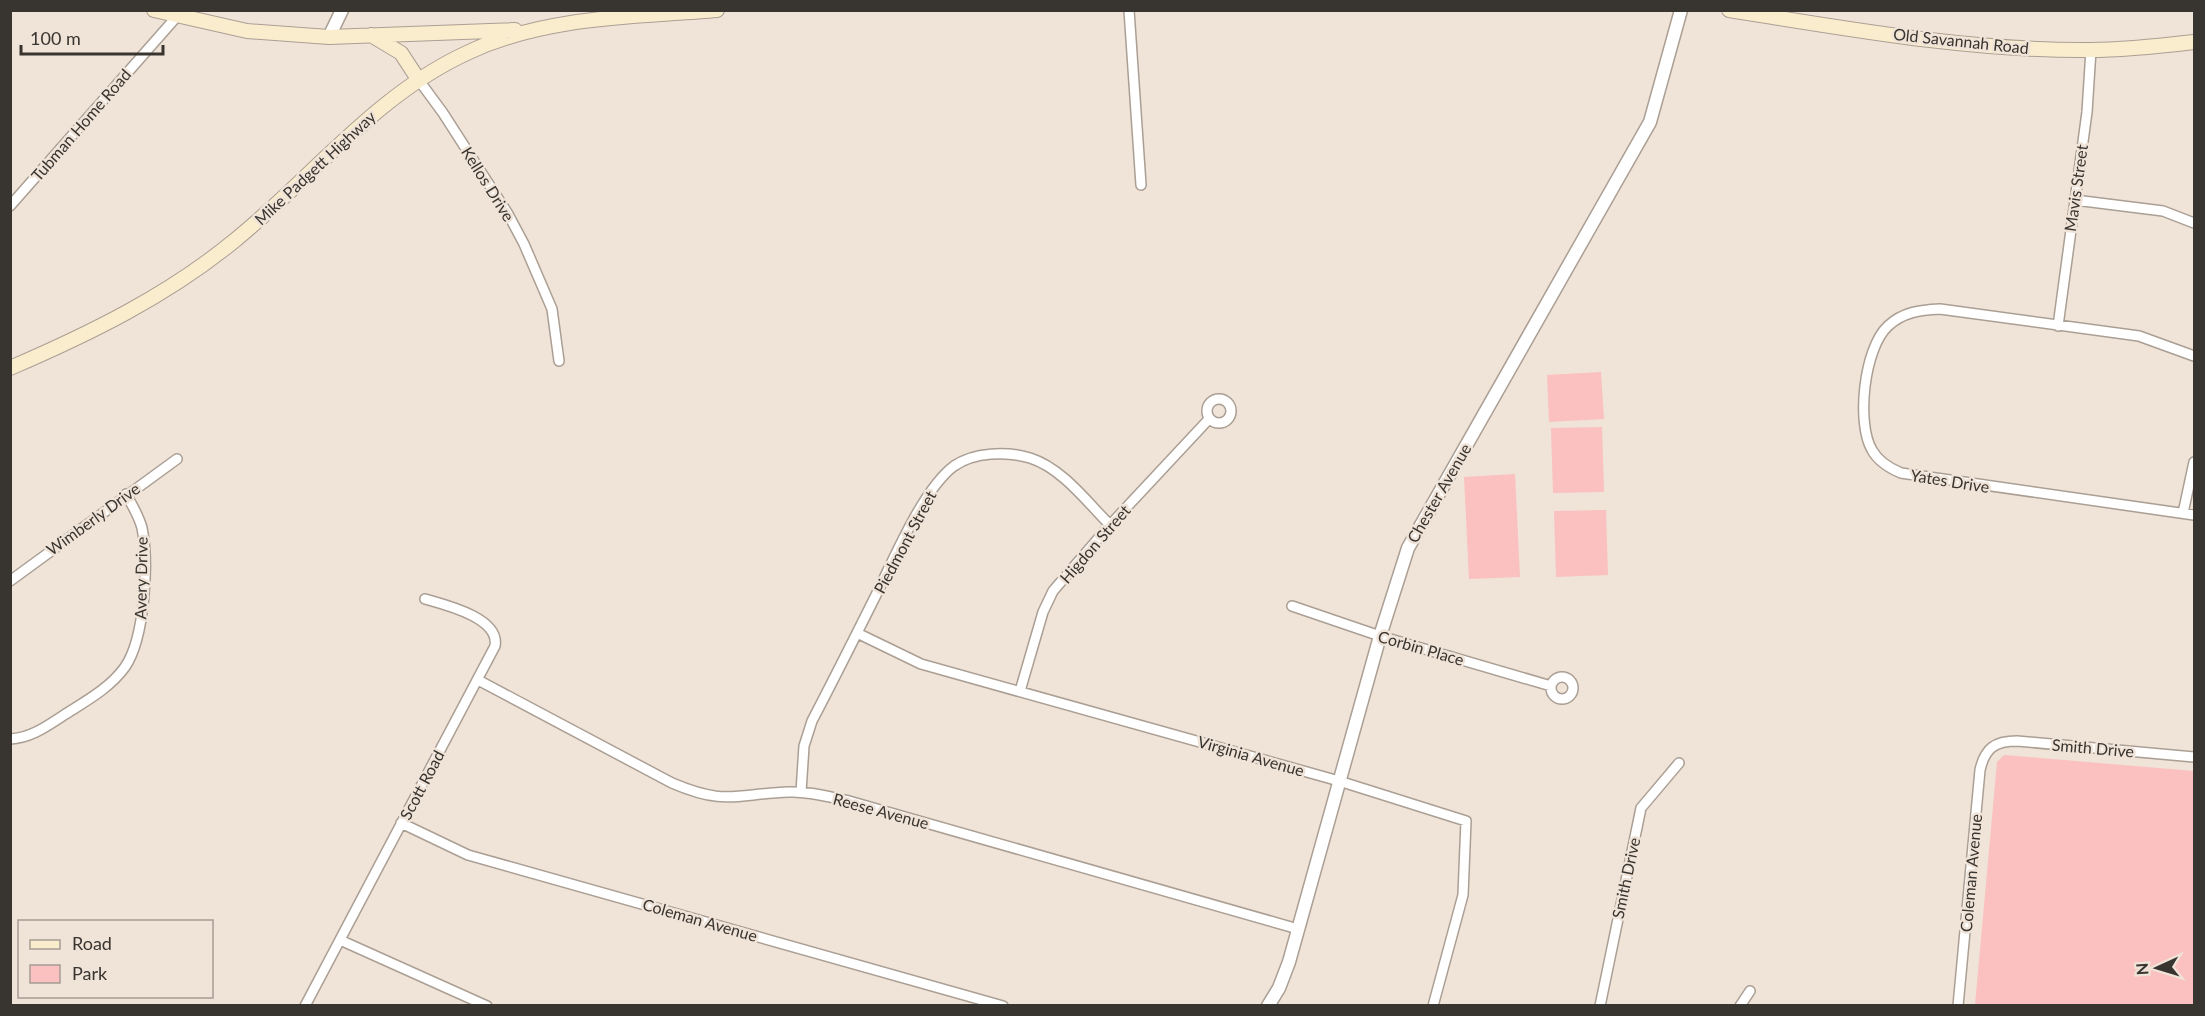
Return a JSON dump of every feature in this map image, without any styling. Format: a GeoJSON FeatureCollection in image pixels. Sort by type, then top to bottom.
{"type":"FeatureCollection","features":[{"type":"Feature","properties":{"kind":"main road"},"geometry":{"type":"LineString","coordinates":[[154,10],[247,31],[329,38],[543,28]]}},
{"type":"Feature","properties":{"kind":"main road","name":"Mike Padgett Highway"},"geometry":{"type":"LineString","coordinates":[[10,368],[110,323],[191,273],[240,236],[379,108],[418,79],[487,44],[543,28],[717,10]]}},
{"type":"Feature","properties":{"kind":"main road","name":"Old Savannah Road"},"geometry":{"type":"LineString","coordinates":[[1729,10],[1969,44],[2091,50],[2194,42]]}},
{"type":"Feature","properties":{"kind":"main road","name":"Kellos Drive"},"geometry":{"type":"LineString","coordinates":[[371,35],[401,53],[418,79]]}},
{"type":"Feature","properties":{"kind":"street"},"geometry":{"type":"LineString","coordinates":[[329,38],[342,10]]}},
{"type":"Feature","properties":{"kind":"street"},"geometry":{"type":"LineString","coordinates":[[1129,10],[1141,185]]}},
{"type":"Feature","properties":{"kind":"street","name":"Chester Avenue"},"geometry":{"type":"LineString","coordinates":[[1268,1005],[1283,980],[1380,636],[1408,548],[1650,122],[1681,10]]}},
{"type":"Feature","properties":{"kind":"street","name":"Tubman Home Road"},"geometry":{"type":"LineString","coordinates":[[10,206],[179,14]]}},
{"type":"Feature","properties":{"kind":"street","name":"Mavis Street"},"geometry":{"type":"LineString","coordinates":[[2058,326],[2087,112],[2091,50]]}},
{"type":"Feature","properties":{"kind":"street","name":"Kellos Drive"},"geometry":{"type":"LineString","coordinates":[[418,79],[456,132],[508,214],[524,244],[552,309],[559,361]]}},
{"type":"Feature","properties":{"kind":"street"},"geometry":{"type":"LineString","coordinates":[[2075,200],[2163,211],[2194,223]]}},
{"type":"Feature","properties":{"kind":"street","name":"Yates Drive"},"geometry":{"type":"LineString","coordinates":[[2194,356],[2139,336],[1940,309],[1912,312],[1896,319],[1882,333],[1871,356],[1863,412],[1866,434],[1872,450],[1892,470],[1913,476],[2194,515]]}},
{"type":"Feature","properties":{"kind":"street","name":"Higdon Street"},"geometry":{"type":"LineString","coordinates":[[1020,691],[1047,600],[1110,525],[1209,419]]}},
{"type":"Feature","properties":{"kind":"street","name":"Piedmont Street"},"geometry":{"type":"LineString","coordinates":[[801,792],[804,746],[808,731],[931,492],[956,465],[997,454],[1030,458],[1057,473],[1110,525]]}},
{"type":"Feature","properties":{"kind":"street","name":"Wimberly Drive"},"geometry":{"type":"LineString","coordinates":[[10,581],[126,494],[177,459]]}},
{"type":"Feature","properties":{"kind":"street"},"geometry":{"type":"LineString","coordinates":[[2183,513],[2194,462]]}},
{"type":"Feature","properties":{"kind":"street","name":"Avery Drive"},"geometry":{"type":"LineString","coordinates":[[10,740],[30,736],[96,695],[123,669],[134,652],[142,610],[143,540],[139,519],[126,494]]}},
{"type":"Feature","properties":{"kind":"street","name":"Scott Road"},"geometry":{"type":"LineString","coordinates":[[305,1005],[495,646],[493,632],[475,617],[425,599]]}},
{"type":"Feature","properties":{"kind":"street","name":"Corbin Place"},"geometry":{"type":"LineString","coordinates":[[1292,606],[1380,636],[1551,686]]}},
{"type":"Feature","properties":{"kind":"street","name":"Virginia Avenue"},"geometry":{"type":"LineString","coordinates":[[858,633],[921,664],[1339,781],[1466,821],[1463,895],[1433,1005]]}},
{"type":"Feature","properties":{"kind":"street","name":"Reese Avenue"},"geometry":{"type":"LineString","coordinates":[[478,680],[672,783],[702,796],[734,799],[801,792],[849,801],[1298,929]]}},
{"type":"Feature","properties":{"kind":"street","name":"Smith Drive"},"geometry":{"type":"LineString","coordinates":[[1993,745],[2017,741],[2194,757]]}},
{"type":"Feature","properties":{"kind":"street","name":"Coleman Avenue"},"geometry":{"type":"LineString","coordinates":[[1958,1005],[1980,770],[1984,755],[1993,745]]}},
{"type":"Feature","properties":{"kind":"street","name":"Smith Drive"},"geometry":{"type":"LineString","coordinates":[[1600,1005],[1641,808],[1679,764]]}},
{"type":"Feature","properties":{"kind":"street","name":"Coleman Avenue"},"geometry":{"type":"LineString","coordinates":[[401,823],[468,855],[1001,1005]]}},
{"type":"Feature","properties":{"kind":"street"},"geometry":{"type":"LineString","coordinates":[[340,940],[487,1005]]}},
{"type":"Feature","properties":{"kind":"street"},"geometry":{"type":"LineString","coordinates":[[1740,1005],[1750,991]]}},
{"type":"Feature","properties":{"kind":"green space"},"geometry":{"type":"Polygon","coordinates":[[[1601,372],[1604,419],[1549,422],[1547,375],[1601,372]]]}},
{"type":"Feature","properties":{"kind":"green space"},"geometry":{"type":"Polygon","coordinates":[[[1602,427],[1604,492],[1553,493],[1551,428],[1602,427]]]}},
{"type":"Feature","properties":{"kind":"green space"},"geometry":{"type":"Polygon","coordinates":[[[1515,474],[1520,577],[1469,579],[1464,477],[1515,474]]]}},
{"type":"Feature","properties":{"kind":"green space"},"geometry":{"type":"Polygon","coordinates":[[[1606,510],[1608,575],[1556,577],[1554,511],[1606,510]]]}},
{"type":"Feature","properties":{"kind":"green space"},"geometry":{"type":"Polygon","coordinates":[[[2004,755],[2194,771],[2194,1005],[1975,1005],[1997,762],[2004,755]]]}}]}
